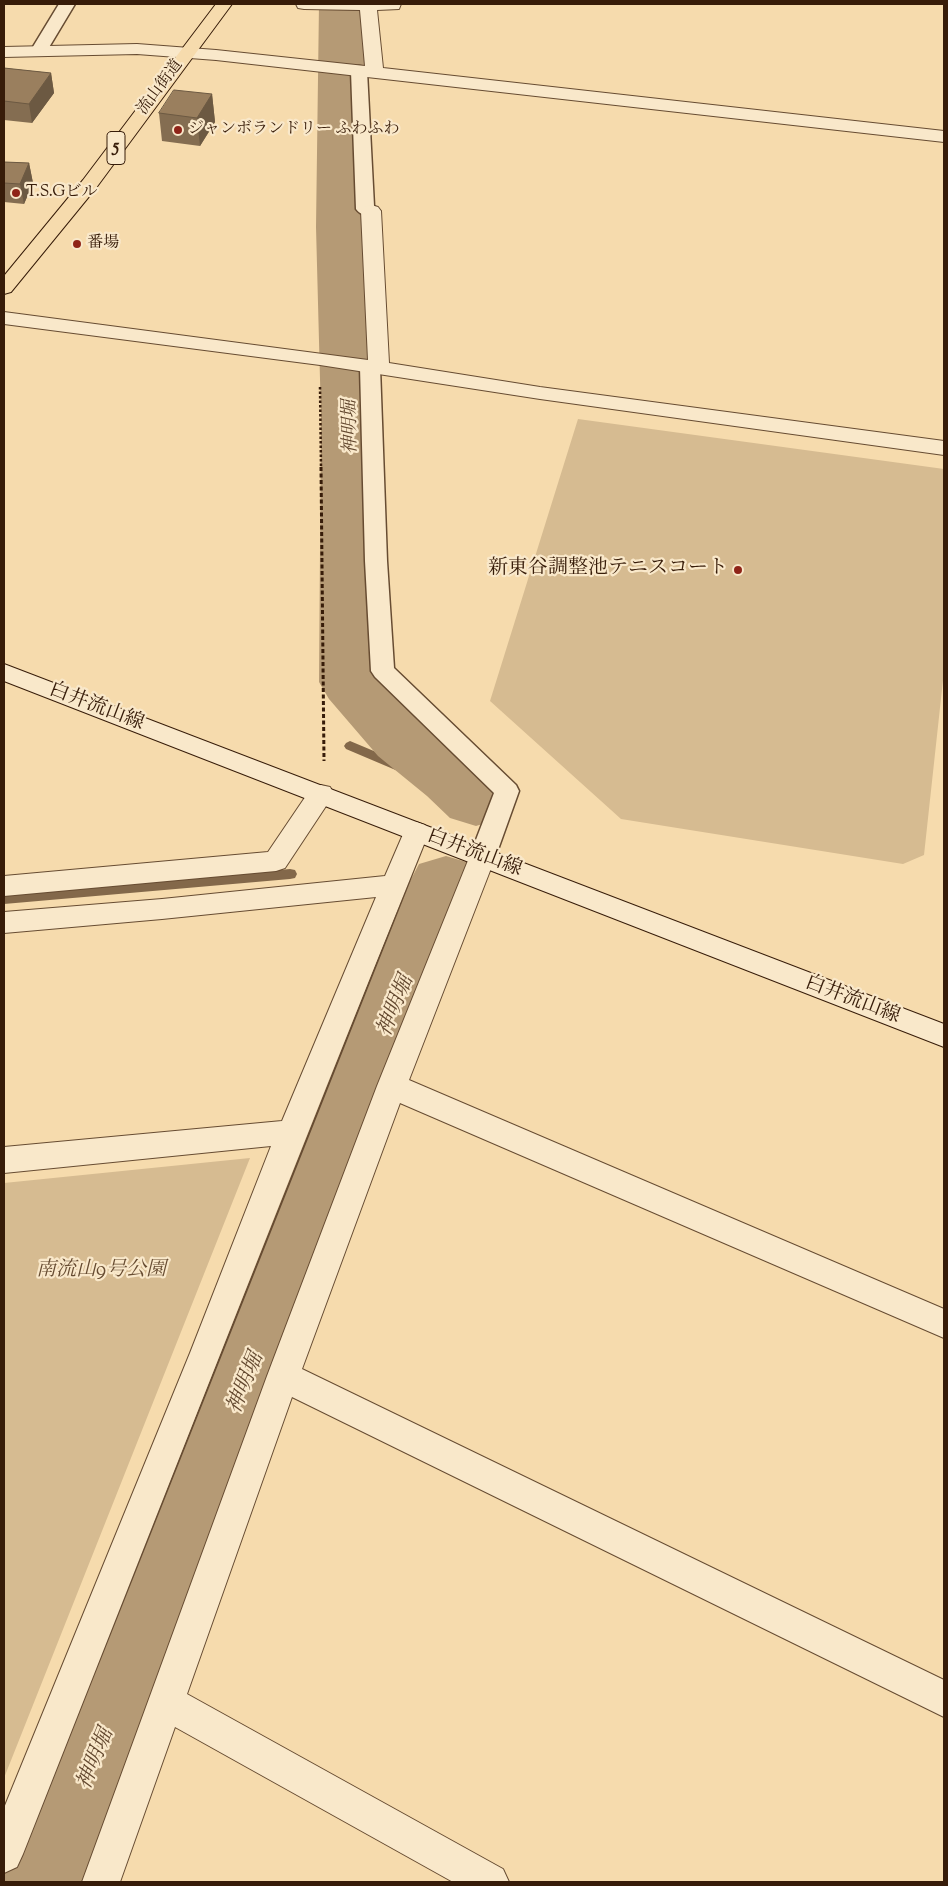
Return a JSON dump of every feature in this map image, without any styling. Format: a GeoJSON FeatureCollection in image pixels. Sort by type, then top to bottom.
{"type":"FeatureCollection","features":[{"type":"Feature","properties":{"kind":"main road","name":"流山街道"},"geometry":{"type":"LineString","coordinates":[[4,288],[45,241],[224,4]]}},
{"type":"Feature","properties":{"kind":"street"},"geometry":{"type":"LineString","coordinates":[[307,4],[393,5]]}},
{"type":"Feature","properties":{"kind":"street"},"geometry":{"type":"LineString","coordinates":[[364,4],[367,72]]}},
{"type":"Feature","properties":{"kind":"street"},"geometry":{"type":"LineString","coordinates":[[4,52],[137,49],[188,53],[944,136]]}},
{"type":"Feature","properties":{"kind":"street"},"geometry":{"type":"LineString","coordinates":[[370,211],[372,367]]}},
{"type":"Feature","properties":{"kind":"street"},"geometry":{"type":"LineString","coordinates":[[4,318],[320,359],[549,394],[944,448]]}},
{"type":"Feature","properties":{"kind":"street","name":"白井流山線"},"geometry":{"type":"LineString","coordinates":[[4,672],[944,1036]]}},
{"type":"Feature","properties":{"kind":"street"},"geometry":{"type":"LineString","coordinates":[[4,886],[276,861],[321,794]]}},
{"type":"Feature","properties":{"kind":"street"},"geometry":{"type":"LineString","coordinates":[[4,1854],[202,1362],[292,1132],[416,832]]}},
{"type":"Feature","properties":{"kind":"street"},"geometry":{"type":"LineString","coordinates":[[101,1882],[283,1376],[392,1086],[482,858]]}},
{"type":"Feature","properties":{"kind":"street"},"geometry":{"type":"LineString","coordinates":[[4,922],[162,909],[393,885]]}},
{"type":"Feature","properties":{"kind":"street"},"geometry":{"type":"LineString","coordinates":[[392,1086],[944,1324]]}},
{"type":"Feature","properties":{"kind":"street"},"geometry":{"type":"LineString","coordinates":[[4,1160],[292,1132]]}},
{"type":"Feature","properties":{"kind":"street"},"geometry":{"type":"LineString","coordinates":[[283,1376],[944,1699]]}},
{"type":"Feature","properties":{"kind":"street"},"geometry":{"type":"LineString","coordinates":[[165,1702],[490,1882]]}},
{"type":"Feature","properties":{"kind":"lane"},"geometry":{"type":"LineString","coordinates":[[39,50],[67,4]]}},
{"type":"Feature","properties":{"kind":"lane"},"geometry":{"type":"LineString","coordinates":[[367,72],[365,208],[370,211]]}},
{"type":"Feature","properties":{"kind":"lane"},"geometry":{"type":"LineString","coordinates":[[372,367],[376,561],[384,671],[507,791],[482,858]]}},
{"type":"Feature","properties":{"kind":"path"},"geometry":{"type":"LineString","coordinates":[[320,359],[324,761]]}},
{"type":"Feature","properties":{"kind":"green space","name":"新東谷調整池テニスコート"},"geometry":{"type":"Polygon","coordinates":[[[578,419],[944,469],[944,671],[924,855],[903,864],[621,819],[490,701],[578,419]]]}},
{"type":"Feature","properties":{"kind":"green space","name":"南流山9号公園"},"geometry":{"type":"Polygon","coordinates":[[[250,1158],[4,1778],[4,1183],[250,1158]]]}},
{"type":"Feature","properties":{"kind":"building"},"geometry":{"type":"Polygon","coordinates":[[[4,68],[51,73],[29,104],[4,101],[4,68]]]}},
{"type":"Feature","properties":{"kind":"building"},"geometry":{"type":"Polygon","coordinates":[[[174,90],[212,94],[197,118],[159,113],[174,90]]]}},
{"type":"Feature","properties":{"kind":"building"},"geometry":{"type":"Polygon","coordinates":[[[4,162],[29,163],[20,184],[4,183],[4,162]]]}},
{"type":"Feature","properties":{"kind":"waterway","name":"神明堀"},"geometry":{"type":"LineString","coordinates":[[343,4],[344,227],[352,417],[354,682],[404,738],[453,777],[476,799]]}},
{"type":"Feature","properties":{"kind":"waterway"},"geometry":{"type":"LineString","coordinates":[[350,746],[476,799]]}},
{"type":"Feature","properties":{"kind":"waterway"},"geometry":{"type":"LineString","coordinates":[[4,899],[290,874]]}},
{"type":"Feature","properties":{"kind":"waterway","name":"神明堀"},"geometry":{"type":"LineString","coordinates":[[48,1882],[446,885]]}},
{"type":"Feature","properties":{"kind":"place","name":"ジャンボランドリー ふわふわ"},"geometry":{"type":"Point","coordinates":[178,130]}},
{"type":"Feature","properties":{"kind":"place","name":"T.S.Gビル"},"geometry":{"type":"Point","coordinates":[16,193]}},
{"type":"Feature","properties":{"kind":"place","name":"番場"},"geometry":{"type":"Point","coordinates":[77,244]}},
{"type":"Feature","properties":{"kind":"place","name":"新東谷調整池テニスコート"},"geometry":{"type":"Point","coordinates":[738,570]}}]}
